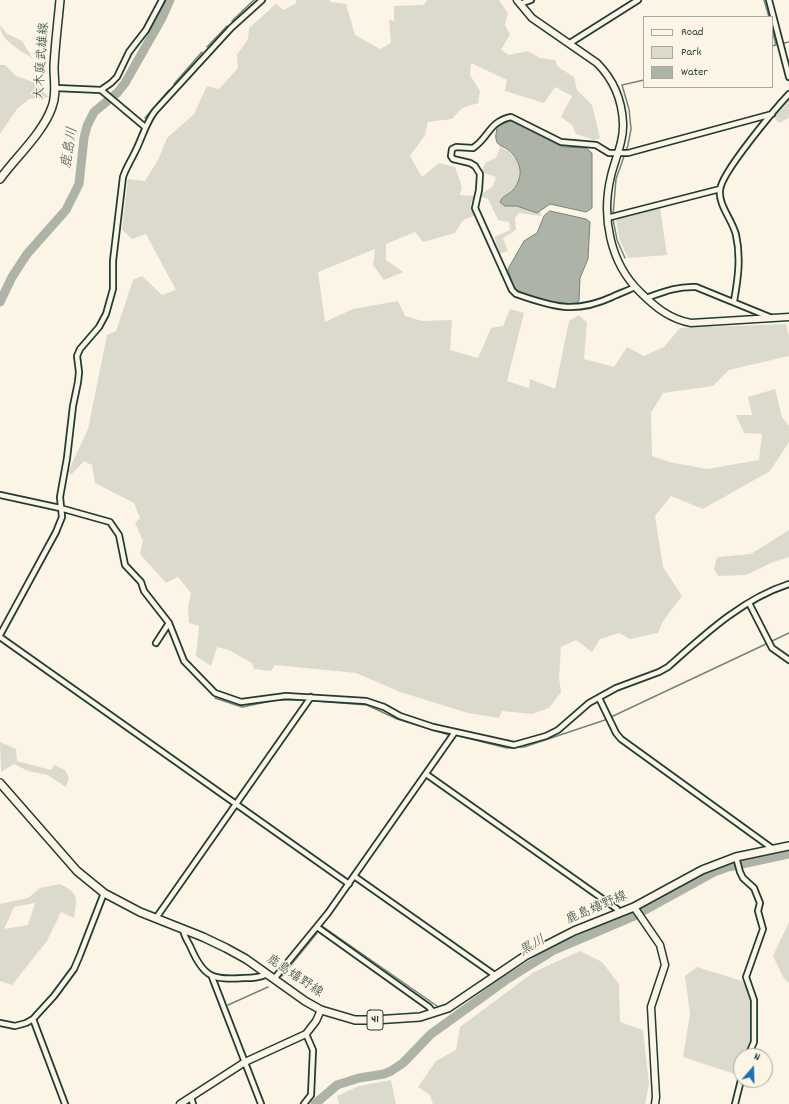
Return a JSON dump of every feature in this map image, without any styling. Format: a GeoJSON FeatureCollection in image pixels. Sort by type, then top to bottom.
{"type":"FeatureCollection","features":[{"type":"Feature","properties":{"kind":"main road","name":"大木庭武雄線"},"geometry":{"type":"LineString","coordinates":[[0,179],[46,120],[53,106],[56,88],[54,70],[55,43],[60,0]]}},
{"type":"Feature","properties":{"kind":"main road","name":"鹿島嬉野線"},"geometry":{"type":"LineString","coordinates":[[0,783],[76,871],[104,893],[140,912],[226,948],[320,1010],[339,1016],[374,1020],[420,1017],[448,1008],[466,998],[526,956],[550,943],[634,907],[702,870],[736,857],[789,846]]}},
{"type":"Feature","properties":{"kind":"street"},"geometry":{"type":"LineString","coordinates":[[102,91],[117,77],[129,52],[146,30],[162,0]]}},
{"type":"Feature","properties":{"kind":"street"},"geometry":{"type":"LineString","coordinates":[[262,0],[231,28],[155,111],[145,127],[123,177],[113,261],[113,289],[106,314],[99,327],[80,349],[77,356],[80,372],[73,406],[67,458],[60,497],[62,517],[56,532],[0,636],[349,884]]}},
{"type":"Feature","properties":{"kind":"street"},"geometry":{"type":"LineString","coordinates":[[531,0],[519,2],[532,18],[598,63],[606,72],[616,90],[623,124],[608,191],[607,218],[611,243],[619,262],[635,287],[665,314],[678,320],[692,323],[789,317]]}},
{"type":"Feature","properties":{"kind":"street"},"geometry":{"type":"LineString","coordinates":[[570,43],[638,0]]}},
{"type":"Feature","properties":{"kind":"street"},"geometry":{"type":"LineString","coordinates":[[769,0],[789,78]]}},
{"type":"Feature","properties":{"kind":"street"},"geometry":{"type":"LineString","coordinates":[[56,88],[102,91],[145,127]]}},
{"type":"Feature","properties":{"kind":"street"},"geometry":{"type":"LineString","coordinates":[[734,301],[739,270],[736,234],[721,198],[720,189],[727,173],[789,94]]}},
{"type":"Feature","properties":{"kind":"street"},"geometry":{"type":"LineString","coordinates":[[635,287],[593,304],[571,308],[562,307],[516,294],[512,290],[475,208],[479,190],[480,174],[475,166],[470,163],[453,159],[451,156],[452,149],[456,147],[473,148],[493,125],[505,118],[511,117],[561,142],[596,145],[609,153],[617,154],[628,153],[772,114]]}},
{"type":"Feature","properties":{"kind":"street"},"geometry":{"type":"LineString","coordinates":[[607,218],[720,189]]}},
{"type":"Feature","properties":{"kind":"street"},"geometry":{"type":"LineString","coordinates":[[646,298],[670,289],[696,287],[734,301],[774,319]]}},
{"type":"Feature","properties":{"kind":"street"},"geometry":{"type":"LineString","coordinates":[[0,495],[93,516],[110,522],[119,534],[125,564],[141,582],[144,591],[170,623],[184,661],[215,693],[241,702],[286,696],[366,701],[384,707],[400,716],[433,727],[514,745],[526,743],[558,730],[589,703],[616,688],[668,667],[720,621],[749,603],[777,588],[789,584]]}},
{"type":"Feature","properties":{"kind":"street"},"geometry":{"type":"LineString","coordinates":[[749,603],[772,648],[789,660]]}},
{"type":"Feature","properties":{"kind":"street"},"geometry":{"type":"LineString","coordinates":[[156,643],[170,623]]}},
{"type":"Feature","properties":{"kind":"street"},"geometry":{"type":"LineString","coordinates":[[156,918],[311,697]]}},
{"type":"Feature","properties":{"kind":"street"},"geometry":{"type":"LineString","coordinates":[[598,698],[616,733],[622,739],[773,849]]}},
{"type":"Feature","properties":{"kind":"street"},"geometry":{"type":"LineString","coordinates":[[274,979],[317,927],[349,884],[455,732]]}},
{"type":"Feature","properties":{"kind":"street"},"geometry":{"type":"LineString","coordinates":[[426,774],[617,909],[618,913]]}},
{"type":"Feature","properties":{"kind":"street"},"geometry":{"type":"LineString","coordinates":[[736,857],[740,872],[754,888],[760,903],[758,911],[763,930],[746,978],[754,1000],[754,1042],[751,1048]]}},
{"type":"Feature","properties":{"kind":"street"},"geometry":{"type":"LineString","coordinates":[[354,876],[496,976]]}},
{"type":"Feature","properties":{"kind":"street"},"geometry":{"type":"LineString","coordinates":[[0,1023],[15,1026],[26,1024],[33,1019],[54,996],[74,969],[104,893]]}},
{"type":"Feature","properties":{"kind":"street"},"geometry":{"type":"LineString","coordinates":[[634,907],[660,945],[665,965],[651,1007],[656,1097],[655,1104]]}},
{"type":"Feature","properties":{"kind":"street"},"geometry":{"type":"LineString","coordinates":[[317,927],[429,1007],[434,1013]]}},
{"type":"Feature","properties":{"kind":"street"},"geometry":{"type":"LineString","coordinates":[[183,929],[184,936],[205,973],[212,977],[223,979],[254,978],[262,977],[267,974]]}},
{"type":"Feature","properties":{"kind":"street"},"geometry":{"type":"LineString","coordinates":[[212,977],[261,1104]]}},
{"type":"Feature","properties":{"kind":"street"},"geometry":{"type":"LineString","coordinates":[[180,1104],[245,1062],[306,1034],[316,1021],[320,1010]]}},
{"type":"Feature","properties":{"kind":"street"},"geometry":{"type":"LineString","coordinates":[[33,1019],[65,1104]]}},
{"type":"Feature","properties":{"kind":"street"},"geometry":{"type":"LineString","coordinates":[[304,1104],[311,1095],[313,1050],[306,1034]]}},
{"type":"Feature","properties":{"kind":"street"},"geometry":{"type":"LineString","coordinates":[[735,1104],[739,1088]]}},
{"type":"Feature","properties":{"kind":"street"},"geometry":{"type":"LineString","coordinates":[[191,1097],[193,1104]]}},
{"type":"Feature","properties":{"kind":"green space"},"geometry":{"type":"Polygon","coordinates":[[[296,0],[330,0],[330,2],[346,4],[355,35],[380,49],[391,43],[389,20],[394,21],[394,6],[424,5],[427,0],[499,0],[508,13],[505,25],[510,34],[501,50],[509,55],[528,51],[540,58],[555,60],[558,67],[574,77],[577,90],[592,105],[600,138],[594,140],[576,134],[572,125],[561,117],[572,96],[555,87],[544,103],[505,91],[507,80],[471,63],[470,75],[480,91],[478,103],[462,108],[452,119],[428,122],[425,135],[410,156],[422,177],[439,163],[455,167],[462,187],[460,195],[474,196],[470,206],[476,215],[463,220],[455,233],[423,242],[415,232],[386,244],[386,260],[403,272],[384,280],[373,265],[375,249],[318,272],[325,322],[353,309],[398,301],[405,316],[422,321],[452,320],[450,350],[478,358],[491,328],[503,326],[510,309],[524,313],[507,381],[529,388],[530,379],[555,389],[569,321],[579,315],[587,323],[584,359],[614,367],[627,347],[644,356],[664,347],[680,328],[786,324],[789,336],[789,356],[729,370],[713,386],[663,393],[651,413],[652,456],[669,462],[707,469],[759,460],[762,434],[744,433],[736,415],[752,415],[748,397],[775,389],[782,417],[789,426],[789,442],[770,471],[703,509],[671,496],[655,516],[663,567],[682,596],[663,621],[658,633],[630,639],[619,633],[600,639],[592,652],[576,640],[561,647],[559,678],[561,692],[549,708],[532,714],[502,711],[499,718],[468,713],[400,692],[356,673],[275,665],[271,671],[254,669],[252,663],[229,650],[217,647],[211,666],[196,656],[199,626],[189,623],[188,607],[191,593],[178,577],[166,583],[140,554],[143,541],[135,523],[140,518],[134,503],[95,483],[92,465],[84,461],[71,475],[69,470],[88,429],[107,335],[116,331],[133,280],[142,276],[162,295],[176,290],[146,234],[132,239],[122,230],[128,179],[145,181],[158,160],[167,138],[194,114],[207,86],[219,89],[238,68],[237,55],[248,39],[249,28],[276,4],[284,10],[296,3],[296,0]]]}},
{"type":"Feature","properties":{"kind":"green space"},"geometry":{"type":"Polygon","coordinates":[[[0,25],[6,33],[22,41],[33,59],[17,49],[3,36],[0,25]]]}},
{"type":"Feature","properties":{"kind":"green space"},"geometry":{"type":"Polygon","coordinates":[[[0,65],[5,65],[16,76],[33,82],[49,97],[29,99],[17,109],[0,134],[0,65]]]}},
{"type":"Feature","properties":{"kind":"green space"},"geometry":{"type":"Polygon","coordinates":[[[789,101],[789,118],[779,123],[774,117],[789,101]]]}},
{"type":"Feature","properties":{"kind":"green space"},"geometry":{"type":"Polygon","coordinates":[[[500,147],[511,154],[519,165],[521,172],[519,185],[515,191],[501,199],[505,206],[517,206],[540,212],[542,216],[519,213],[515,218],[516,230],[503,238],[508,251],[500,254],[494,237],[510,230],[509,222],[498,220],[488,199],[479,196],[493,186],[496,177],[481,172],[486,162],[496,158],[500,147]]]}},
{"type":"Feature","properties":{"kind":"green space"},"geometry":{"type":"Polygon","coordinates":[[[660,208],[667,255],[628,258],[619,238],[616,218],[660,208]]]}},
{"type":"Feature","properties":{"kind":"green space"},"geometry":{"type":"Polygon","coordinates":[[[789,530],[789,557],[773,562],[746,575],[718,576],[714,569],[717,557],[751,554],[789,530]]]}},
{"type":"Feature","properties":{"kind":"green space"},"geometry":{"type":"Polygon","coordinates":[[[0,742],[16,749],[17,761],[51,770],[54,765],[65,770],[69,778],[66,787],[48,775],[28,771],[14,764],[1,772],[0,742]]]}},
{"type":"Feature","properties":{"kind":"green space"},"geometry":{"type":"Polygon","coordinates":[[[60,884],[71,891],[76,897],[74,918],[61,912],[47,941],[12,985],[0,981],[0,904],[28,898],[40,888],[60,884]],[[35,903],[14,907],[4,929],[28,925],[35,903]]]}},
{"type":"Feature","properties":{"kind":"green space"},"geometry":{"type":"Polygon","coordinates":[[[789,922],[789,983],[783,977],[773,956],[789,922]]]}},
{"type":"Feature","properties":{"kind":"green space"},"geometry":{"type":"Polygon","coordinates":[[[580,951],[602,962],[619,984],[620,1022],[643,1030],[649,1084],[645,1104],[433,1104],[430,1095],[418,1087],[436,1061],[456,1050],[460,1027],[534,972],[580,951]]]}},
{"type":"Feature","properties":{"kind":"green space"},"geometry":{"type":"Polygon","coordinates":[[[697,967],[742,981],[747,988],[752,1001],[752,1040],[749,1048],[733,1048],[733,1073],[683,1057],[690,1014],[685,976],[697,967]]]}},
{"type":"Feature","properties":{"kind":"green space"},"geometry":{"type":"Polygon","coordinates":[[[391,1080],[396,1104],[339,1104],[337,1096],[359,1086],[391,1080]]]}},
{"type":"Feature","properties":{"kind":"water"},"geometry":{"type":"Polygon","coordinates":[[[510,120],[563,147],[586,148],[592,153],[592,208],[586,212],[550,204],[537,213],[517,206],[505,206],[500,202],[501,199],[512,191],[517,184],[520,175],[516,158],[499,144],[496,138],[497,127],[510,120]]]}},
{"type":"Feature","properties":{"kind":"water"},"geometry":{"type":"Polygon","coordinates":[[[550,211],[586,219],[590,222],[588,259],[580,278],[579,301],[575,304],[561,303],[533,297],[518,291],[511,281],[508,269],[524,241],[537,233],[544,216],[550,211]]]}},
{"type":"Feature","properties":{"kind":"waterway","name":"鹿島川"},"geometry":{"type":"LineString","coordinates":[[0,302],[12,277],[27,254],[66,210],[79,184],[84,138],[87,126],[94,112],[117,93],[125,83],[162,18],[170,0]]}},
{"type":"Feature","properties":{"kind":"waterway"},"geometry":{"type":"LineString","coordinates":[[232,21],[254,0]]}},
{"type":"Feature","properties":{"kind":"waterway"},"geometry":{"type":"LineString","coordinates":[[764,0],[769,16]]}},
{"type":"Feature","properties":{"kind":"waterway"},"geometry":{"type":"LineString","coordinates":[[207,47],[227,26]]}},
{"type":"Feature","properties":{"kind":"waterway"},"geometry":{"type":"LineString","coordinates":[[773,33],[776,45],[773,46]]}},
{"type":"Feature","properties":{"kind":"waterway"},"geometry":{"type":"LineString","coordinates":[[784,43],[789,42]]}},
{"type":"Feature","properties":{"kind":"waterway"},"geometry":{"type":"LineString","coordinates":[[174,84],[202,52]]}},
{"type":"Feature","properties":{"kind":"waterway"},"geometry":{"type":"LineString","coordinates":[[613,215],[616,179],[628,145],[631,129],[629,109],[622,85],[643,80]]}},
{"type":"Feature","properties":{"kind":"waterway"},"geometry":{"type":"LineString","coordinates":[[145,118],[169,90]]}},
{"type":"Feature","properties":{"kind":"waterway"},"geometry":{"type":"LineString","coordinates":[[613,219],[617,240],[625,258]]}},
{"type":"Feature","properties":{"kind":"waterway"},"geometry":{"type":"LineString","coordinates":[[772,641],[789,633]]}},
{"type":"Feature","properties":{"kind":"waterway"},"geometry":{"type":"LineString","coordinates":[[611,717],[766,644]]}},
{"type":"Feature","properties":{"kind":"waterway"},"geometry":{"type":"LineString","coordinates":[[215,698],[242,707],[276,700],[305,700]]}},
{"type":"Feature","properties":{"kind":"waterway"},"geometry":{"type":"LineString","coordinates":[[315,701],[367,705],[397,719],[449,735]]}},
{"type":"Feature","properties":{"kind":"waterway"},"geometry":{"type":"LineString","coordinates":[[459,736],[507,748],[524,747],[605,720]]}},
{"type":"Feature","properties":{"kind":"waterway","name":"黒川"},"geometry":{"type":"LineString","coordinates":[[315,1104],[337,1085],[359,1078],[384,1074],[391,1071],[403,1063],[431,1034],[506,980],[554,950],[634,916],[714,872],[728,867],[789,854]]}},
{"type":"Feature","properties":{"kind":"waterway"},"geometry":{"type":"LineString","coordinates":[[322,926],[437,1006]]}},
{"type":"Feature","properties":{"kind":"waterway"},"geometry":{"type":"LineString","coordinates":[[282,976],[317,933]]}},
{"type":"Feature","properties":{"kind":"waterway"},"geometry":{"type":"LineString","coordinates":[[228,1005],[268,987]]}}]}
